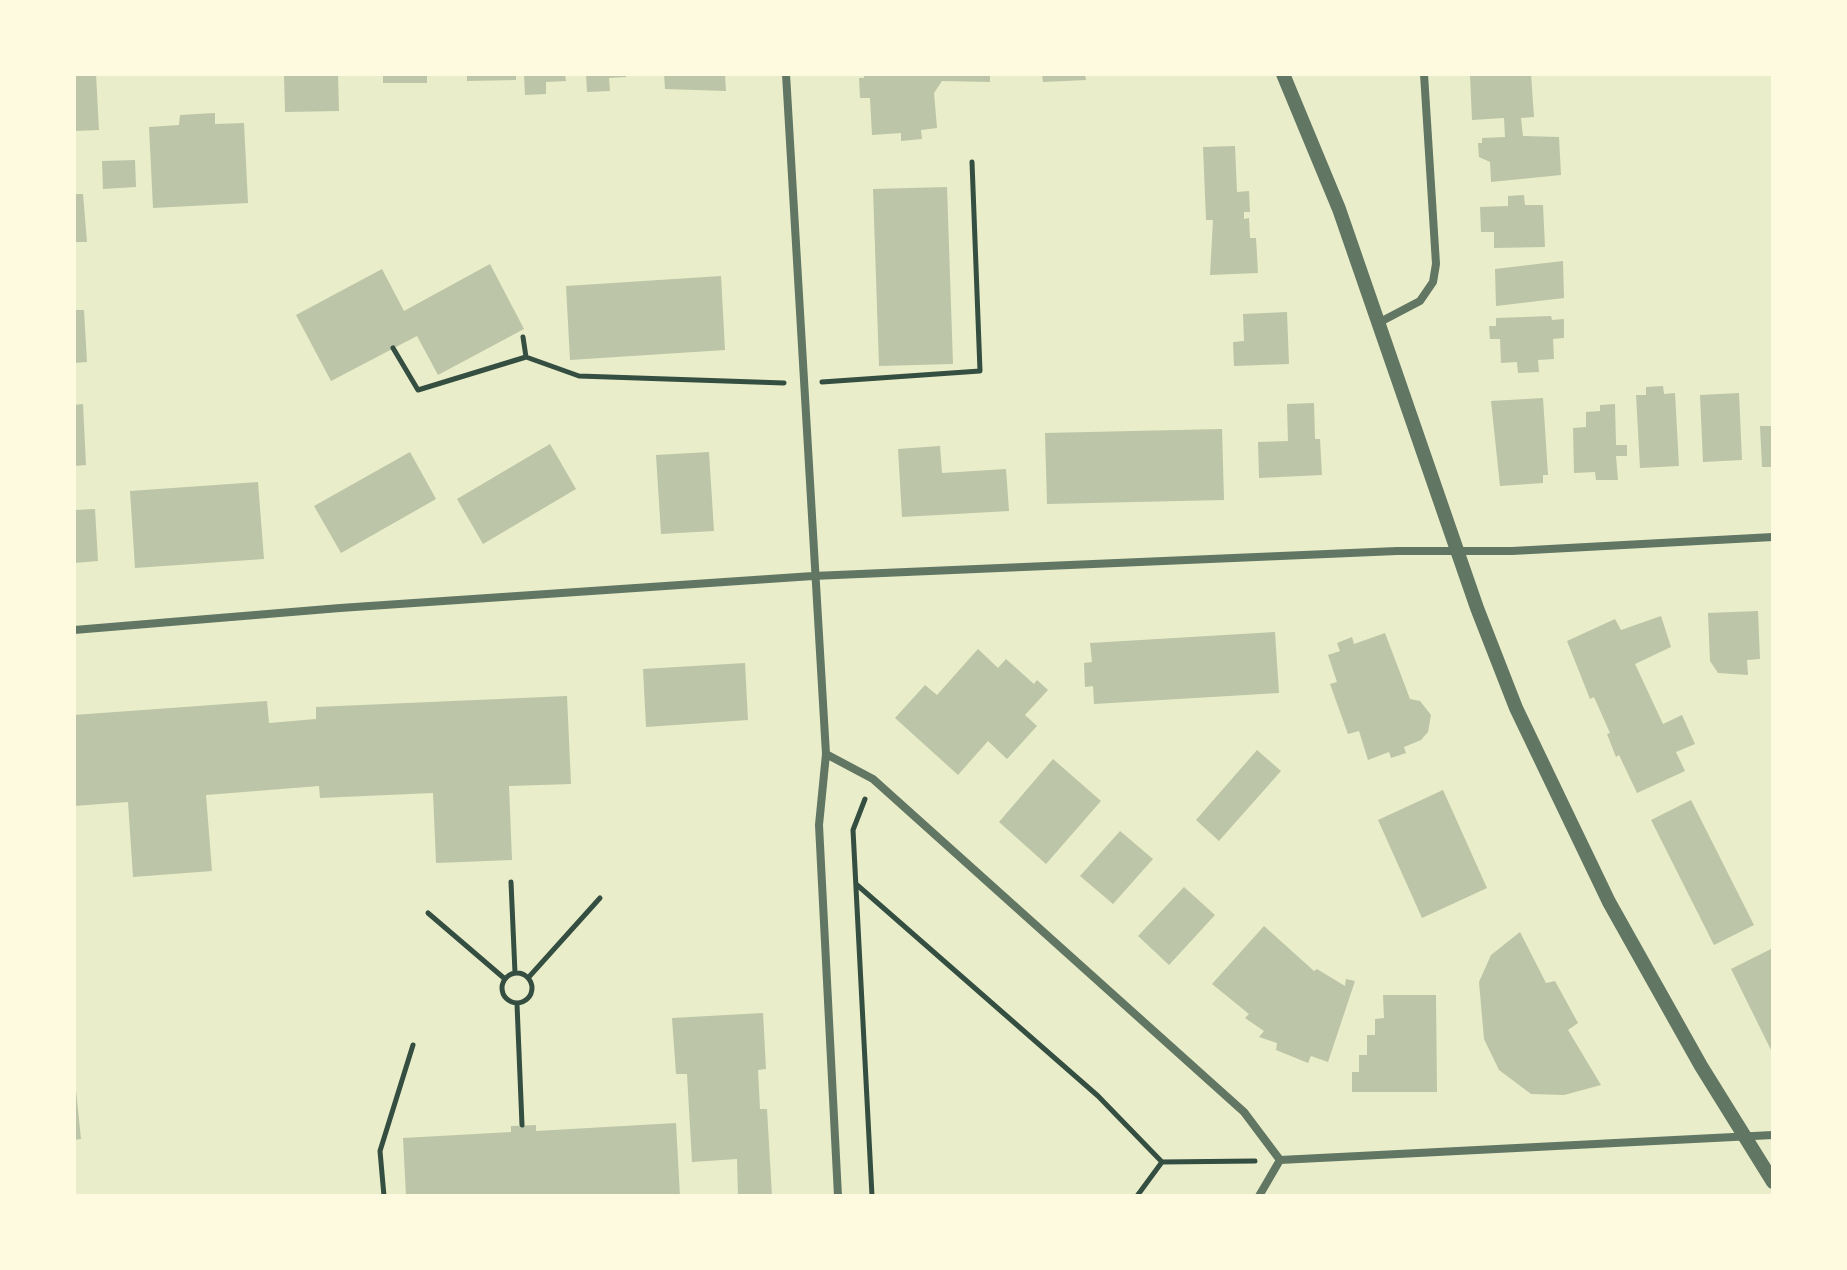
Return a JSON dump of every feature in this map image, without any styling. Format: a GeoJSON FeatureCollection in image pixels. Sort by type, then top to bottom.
{"type":"FeatureCollection","features":[{"type":"Feature","properties":{"kind":"street"},"geometry":{"type":"LineString","coordinates":[[786,74],[813,576],[826,754],[819,825],[838,1196]]}},
{"type":"Feature","properties":{"kind":"street"},"geometry":{"type":"LineString","coordinates":[[1283,74],[1339,209],[1457,550],[1516,708],[1609,902],[1743,1137],[1773,1182]]}},
{"type":"Feature","properties":{"kind":"street"},"geometry":{"type":"LineString","coordinates":[[1380,322],[1420,301],[1433,282],[1436,264],[1424,74]]}},
{"type":"Feature","properties":{"kind":"street"},"geometry":{"type":"LineString","coordinates":[[74,630],[356,606],[813,576],[1457,550],[1512,551],[1773,537]]}},
{"type":"Feature","properties":{"kind":"street"},"geometry":{"type":"LineString","coordinates":[[826,754],[873,779],[1244,1112],[1280,1160]]}},
{"type":"Feature","properties":{"kind":"street"},"geometry":{"type":"LineString","coordinates":[[1280,1160],[1773,1135]]}},
{"type":"Feature","properties":{"kind":"street"},"geometry":{"type":"LineString","coordinates":[[1259,1196],[1280,1160]]}},
{"type":"Feature","properties":{"kind":"path"},"geometry":{"type":"LineString","coordinates":[[393,348],[418,390],[526,357],[579,376],[803,383],[980,371],[972,162]]}},
{"type":"Feature","properties":{"kind":"path"},"geometry":{"type":"LineString","coordinates":[[523,337],[526,357]]}},
{"type":"Feature","properties":{"kind":"path"},"geometry":{"type":"LineString","coordinates":[[872,1196],[853,830],[873,779]]}},
{"type":"Feature","properties":{"kind":"path"},"geometry":{"type":"LineString","coordinates":[[511,882],[515,973]]}},
{"type":"Feature","properties":{"kind":"path"},"geometry":{"type":"LineString","coordinates":[[856,884],[1098,1096],[1162,1162],[1280,1160]]}},
{"type":"Feature","properties":{"kind":"path"},"geometry":{"type":"LineString","coordinates":[[528,978],[600,898]]}},
{"type":"Feature","properties":{"kind":"path"},"geometry":{"type":"LineString","coordinates":[[428,913],[505,979]]}},
{"type":"Feature","properties":{"kind":"path"},"geometry":{"type":"LineString","coordinates":[[515,973],[532,983],[530,997],[517,1004]]}},
{"type":"Feature","properties":{"kind":"path"},"geometry":{"type":"LineString","coordinates":[[515,973],[502,985],[505,998],[517,1004]]}},
{"type":"Feature","properties":{"kind":"path"},"geometry":{"type":"LineString","coordinates":[[517,1004],[522,1125]]}},
{"type":"Feature","properties":{"kind":"path"},"geometry":{"type":"LineString","coordinates":[[384,1196],[380,1151],[413,1045]]}},
{"type":"Feature","properties":{"kind":"path"},"geometry":{"type":"LineString","coordinates":[[1137,1196],[1162,1162]]}},
{"type":"Feature","properties":{"kind":"building"},"geometry":{"type":"Polygon","coordinates":[[[74,74],[96,74],[99,130],[74,131],[74,74]]]}},
{"type":"Feature","properties":{"kind":"building"},"geometry":{"type":"Polygon","coordinates":[[[284,74],[338,74],[339,111],[285,112],[284,74]]]}},
{"type":"Feature","properties":{"kind":"building"},"geometry":{"type":"Polygon","coordinates":[[[383,74],[427,74],[427,83],[383,83],[383,74]]]}},
{"type":"Feature","properties":{"kind":"building"},"geometry":{"type":"Polygon","coordinates":[[[467,74],[516,74],[516,80],[467,81],[467,74]]]}},
{"type":"Feature","properties":{"kind":"building"},"geometry":{"type":"Polygon","coordinates":[[[524,74],[565,74],[566,81],[546,82],[546,94],[525,95],[524,74]]]}},
{"type":"Feature","properties":{"kind":"building"},"geometry":{"type":"Polygon","coordinates":[[[586,74],[626,74],[626,77],[609,78],[610,91],[587,92],[586,74]]]}},
{"type":"Feature","properties":{"kind":"building"},"geometry":{"type":"Polygon","coordinates":[[[664,74],[725,74],[726,91],[665,89],[664,74]]]}},
{"type":"Feature","properties":{"kind":"building"},"geometry":{"type":"Polygon","coordinates":[[[864,74],[990,74],[990,82],[942,81],[934,93],[937,128],[921,130],[922,139],[901,141],[901,133],[872,135],[870,98],[860,98],[859,78],[864,78],[864,74]]]}},
{"type":"Feature","properties":{"kind":"building"},"geometry":{"type":"Polygon","coordinates":[[[1042,74],[1085,74],[1086,80],[1043,82],[1042,74]]]}},
{"type":"Feature","properties":{"kind":"building"},"geometry":{"type":"Polygon","coordinates":[[[1531,74],[1534,117],[1521,118],[1523,136],[1559,137],[1561,175],[1491,182],[1490,162],[1479,157],[1478,143],[1482,143],[1482,138],[1505,137],[1504,118],[1472,120],[1470,75],[1531,74]]]}},
{"type":"Feature","properties":{"kind":"building"},"geometry":{"type":"Polygon","coordinates":[[[215,113],[215,124],[244,123],[248,203],[153,208],[149,127],[179,125],[180,115],[215,113]]]}},
{"type":"Feature","properties":{"kind":"building"},"geometry":{"type":"Polygon","coordinates":[[[1235,146],[1237,192],[1249,191],[1250,212],[1244,212],[1244,219],[1249,218],[1250,238],[1256,238],[1258,273],[1210,275],[1213,220],[1206,220],[1203,147],[1235,146]]]}},
{"type":"Feature","properties":{"kind":"building"},"geometry":{"type":"Polygon","coordinates":[[[135,160],[136,187],[103,189],[102,161],[135,160]]]}},
{"type":"Feature","properties":{"kind":"building"},"geometry":{"type":"Polygon","coordinates":[[[947,187],[953,364],[879,366],[873,189],[947,187]]]}},
{"type":"Feature","properties":{"kind":"building"},"geometry":{"type":"Polygon","coordinates":[[[74,194],[83,194],[87,242],[74,242],[74,194]]]}},
{"type":"Feature","properties":{"kind":"building"},"geometry":{"type":"Polygon","coordinates":[[[1524,195],[1525,205],[1543,205],[1545,247],[1494,248],[1494,232],[1481,232],[1480,207],[1508,206],[1508,196],[1524,195]]]}},
{"type":"Feature","properties":{"kind":"building"},"geometry":{"type":"Polygon","coordinates":[[[1563,261],[1564,298],[1496,306],[1495,269],[1563,261]]]}},
{"type":"Feature","properties":{"kind":"building"},"geometry":{"type":"Polygon","coordinates":[[[490,264],[524,329],[438,375],[417,336],[331,381],[296,315],[382,269],[404,311],[490,264]]]}},
{"type":"Feature","properties":{"kind":"building"},"geometry":{"type":"Polygon","coordinates":[[[721,276],[725,350],[570,360],[566,286],[721,276]]]}},
{"type":"Feature","properties":{"kind":"building"},"geometry":{"type":"Polygon","coordinates":[[[74,310],[84,310],[87,362],[74,363],[74,310]]]}},
{"type":"Feature","properties":{"kind":"building"},"geometry":{"type":"Polygon","coordinates":[[[1287,312],[1289,364],[1234,366],[1233,342],[1244,341],[1243,314],[1287,312]]]}},
{"type":"Feature","properties":{"kind":"building"},"geometry":{"type":"Polygon","coordinates":[[[1551,316],[1552,320],[1564,319],[1564,338],[1553,339],[1554,359],[1538,360],[1539,372],[1518,373],[1517,362],[1501,363],[1500,339],[1490,339],[1489,326],[1496,326],[1496,318],[1551,316]]]}},
{"type":"Feature","properties":{"kind":"building"},"geometry":{"type":"Polygon","coordinates":[[[1663,386],[1664,394],[1675,393],[1679,466],[1640,468],[1636,395],[1646,395],[1646,387],[1663,386]]]}},
{"type":"Feature","properties":{"kind":"building"},"geometry":{"type":"Polygon","coordinates":[[[1739,393],[1742,460],[1703,462],[1700,395],[1739,393]]]}},
{"type":"Feature","properties":{"kind":"building"},"geometry":{"type":"Polygon","coordinates":[[[1543,398],[1548,475],[1543,475],[1543,483],[1500,486],[1491,401],[1543,398]]]}},
{"type":"Feature","properties":{"kind":"building"},"geometry":{"type":"Polygon","coordinates":[[[1314,403],[1315,439],[1320,439],[1322,475],[1259,478],[1258,442],[1288,441],[1287,404],[1314,403]]]}},
{"type":"Feature","properties":{"kind":"building"},"geometry":{"type":"Polygon","coordinates":[[[83,404],[86,465],[74,466],[74,405],[83,404]]]}},
{"type":"Feature","properties":{"kind":"building"},"geometry":{"type":"Polygon","coordinates":[[[1615,404],[1616,445],[1627,445],[1627,456],[1616,456],[1618,480],[1596,480],[1595,472],[1574,473],[1573,428],[1586,427],[1586,412],[1600,411],[1600,405],[1615,404]]]}},
{"type":"Feature","properties":{"kind":"building"},"geometry":{"type":"Polygon","coordinates":[[[1760,426],[1773,426],[1773,467],[1762,467],[1760,426]]]}},
{"type":"Feature","properties":{"kind":"building"},"geometry":{"type":"Polygon","coordinates":[[[1222,429],[1224,500],[1047,504],[1045,433],[1222,429]]]}},
{"type":"Feature","properties":{"kind":"building"},"geometry":{"type":"Polygon","coordinates":[[[550,444],[576,489],[483,544],[457,499],[550,444]]]}},
{"type":"Feature","properties":{"kind":"building"},"geometry":{"type":"Polygon","coordinates":[[[940,446],[942,473],[1006,469],[1009,511],[902,517],[898,449],[940,446]]]}},
{"type":"Feature","properties":{"kind":"building"},"geometry":{"type":"Polygon","coordinates":[[[410,452],[436,499],[341,553],[314,506],[410,452]]]}},
{"type":"Feature","properties":{"kind":"building"},"geometry":{"type":"Polygon","coordinates":[[[709,452],[714,531],[661,534],[656,455],[709,452]]]}},
{"type":"Feature","properties":{"kind":"building"},"geometry":{"type":"Polygon","coordinates":[[[258,482],[264,559],[135,568],[130,491],[258,482]]]}},
{"type":"Feature","properties":{"kind":"building"},"geometry":{"type":"Polygon","coordinates":[[[95,509],[98,561],[74,563],[74,510],[95,509]]]}},
{"type":"Feature","properties":{"kind":"building"},"geometry":{"type":"Polygon","coordinates":[[[1758,611],[1760,659],[1747,660],[1748,675],[1718,673],[1710,661],[1708,613],[1758,611]]]}},
{"type":"Feature","properties":{"kind":"building"},"geometry":{"type":"Polygon","coordinates":[[[1661,616],[1671,647],[1635,664],[1663,724],[1682,715],[1695,744],[1676,752],[1685,771],[1637,793],[1619,755],[1616,757],[1607,734],[1610,733],[1594,697],[1590,699],[1567,641],[1615,619],[1621,630],[1661,616]]]}},
{"type":"Feature","properties":{"kind":"building"},"geometry":{"type":"Polygon","coordinates":[[[1275,632],[1279,693],[1094,704],[1093,686],[1085,687],[1084,663],[1092,662],[1090,643],[1275,632]]]}},
{"type":"Feature","properties":{"kind":"building"},"geometry":{"type":"Polygon","coordinates":[[[1385,633],[1410,699],[1420,701],[1431,715],[1428,732],[1421,740],[1404,747],[1406,753],[1391,758],[1389,752],[1368,760],[1359,731],[1348,734],[1330,684],[1337,682],[1328,655],[1340,651],[1337,643],[1352,637],[1354,644],[1385,633]]]}},
{"type":"Feature","properties":{"kind":"building"},"geometry":{"type":"Polygon","coordinates":[[[978,649],[998,668],[1006,659],[1034,684],[1037,680],[1048,690],[1025,715],[1037,726],[1007,759],[988,741],[958,775],[895,718],[925,685],[937,695],[978,649]]]}},
{"type":"Feature","properties":{"kind":"building"},"geometry":{"type":"Polygon","coordinates":[[[745,663],[748,720],[646,727],[643,669],[745,663]]]}},
{"type":"Feature","properties":{"kind":"building"},"geometry":{"type":"Polygon","coordinates":[[[567,696],[571,784],[509,786],[512,860],[436,863],[433,793],[320,798],[319,786],[206,795],[212,871],[133,877],[128,802],[74,806],[74,715],[267,701],[269,723],[316,719],[316,707],[567,696]]]}},
{"type":"Feature","properties":{"kind":"building"},"geometry":{"type":"Polygon","coordinates":[[[1257,750],[1281,771],[1219,841],[1196,820],[1257,750]]]}},
{"type":"Feature","properties":{"kind":"building"},"geometry":{"type":"Polygon","coordinates":[[[1053,759],[1101,801],[1046,864],[999,822],[1053,759]]]}},
{"type":"Feature","properties":{"kind":"building"},"geometry":{"type":"Polygon","coordinates":[[[1443,790],[1487,888],[1422,918],[1378,820],[1443,790]]]}},
{"type":"Feature","properties":{"kind":"building"},"geometry":{"type":"Polygon","coordinates":[[[1691,800],[1754,925],[1714,945],[1651,820],[1691,800]]]}},
{"type":"Feature","properties":{"kind":"building"},"geometry":{"type":"Polygon","coordinates":[[[1120,831],[1153,859],[1113,904],[1080,876],[1120,831]]]}},
{"type":"Feature","properties":{"kind":"building"},"geometry":{"type":"Polygon","coordinates":[[[1184,887],[1215,915],[1169,965],[1138,936],[1184,887]]]}},
{"type":"Feature","properties":{"kind":"building"},"geometry":{"type":"Polygon","coordinates":[[[1264,926],[1314,971],[1317,969],[1345,986],[1346,979],[1355,981],[1328,1062],[1311,1056],[1308,1063],[1276,1050],[1277,1043],[1259,1037],[1264,1031],[1245,1018],[1249,1014],[1212,984],[1264,926]]]}},
{"type":"Feature","properties":{"kind":"building"},"geometry":{"type":"Polygon","coordinates":[[[1520,932],[1546,983],[1555,981],[1578,1023],[1568,1030],[1601,1085],[1564,1095],[1531,1094],[1499,1070],[1484,1039],[1479,982],[1491,955],[1520,932]]]}},
{"type":"Feature","properties":{"kind":"building"},"geometry":{"type":"Polygon","coordinates":[[[1771,949],[1773,954],[1771,1050],[1731,969],[1771,949]]]}},
{"type":"Feature","properties":{"kind":"building"},"geometry":{"type":"Polygon","coordinates":[[[1383,995],[1436,995],[1437,1092],[1352,1092],[1352,1072],[1359,1072],[1359,1055],[1367,1055],[1367,1035],[1375,1035],[1375,1019],[1384,1018],[1383,995]]]}},
{"type":"Feature","properties":{"kind":"building"},"geometry":{"type":"Polygon","coordinates":[[[763,1013],[766,1069],[758,1070],[760,1109],[767,1109],[772,1196],[738,1196],[737,1159],[692,1162],[687,1074],[676,1074],[672,1018],[763,1013]]]}},
{"type":"Feature","properties":{"kind":"building"},"geometry":{"type":"Polygon","coordinates":[[[74,1071],[81,1139],[74,1140],[74,1071]]]}},
{"type":"Feature","properties":{"kind":"building"},"geometry":{"type":"Polygon","coordinates":[[[676,1123],[680,1196],[406,1196],[403,1138],[511,1132],[511,1126],[536,1125],[536,1131],[676,1123]]]}}]}
